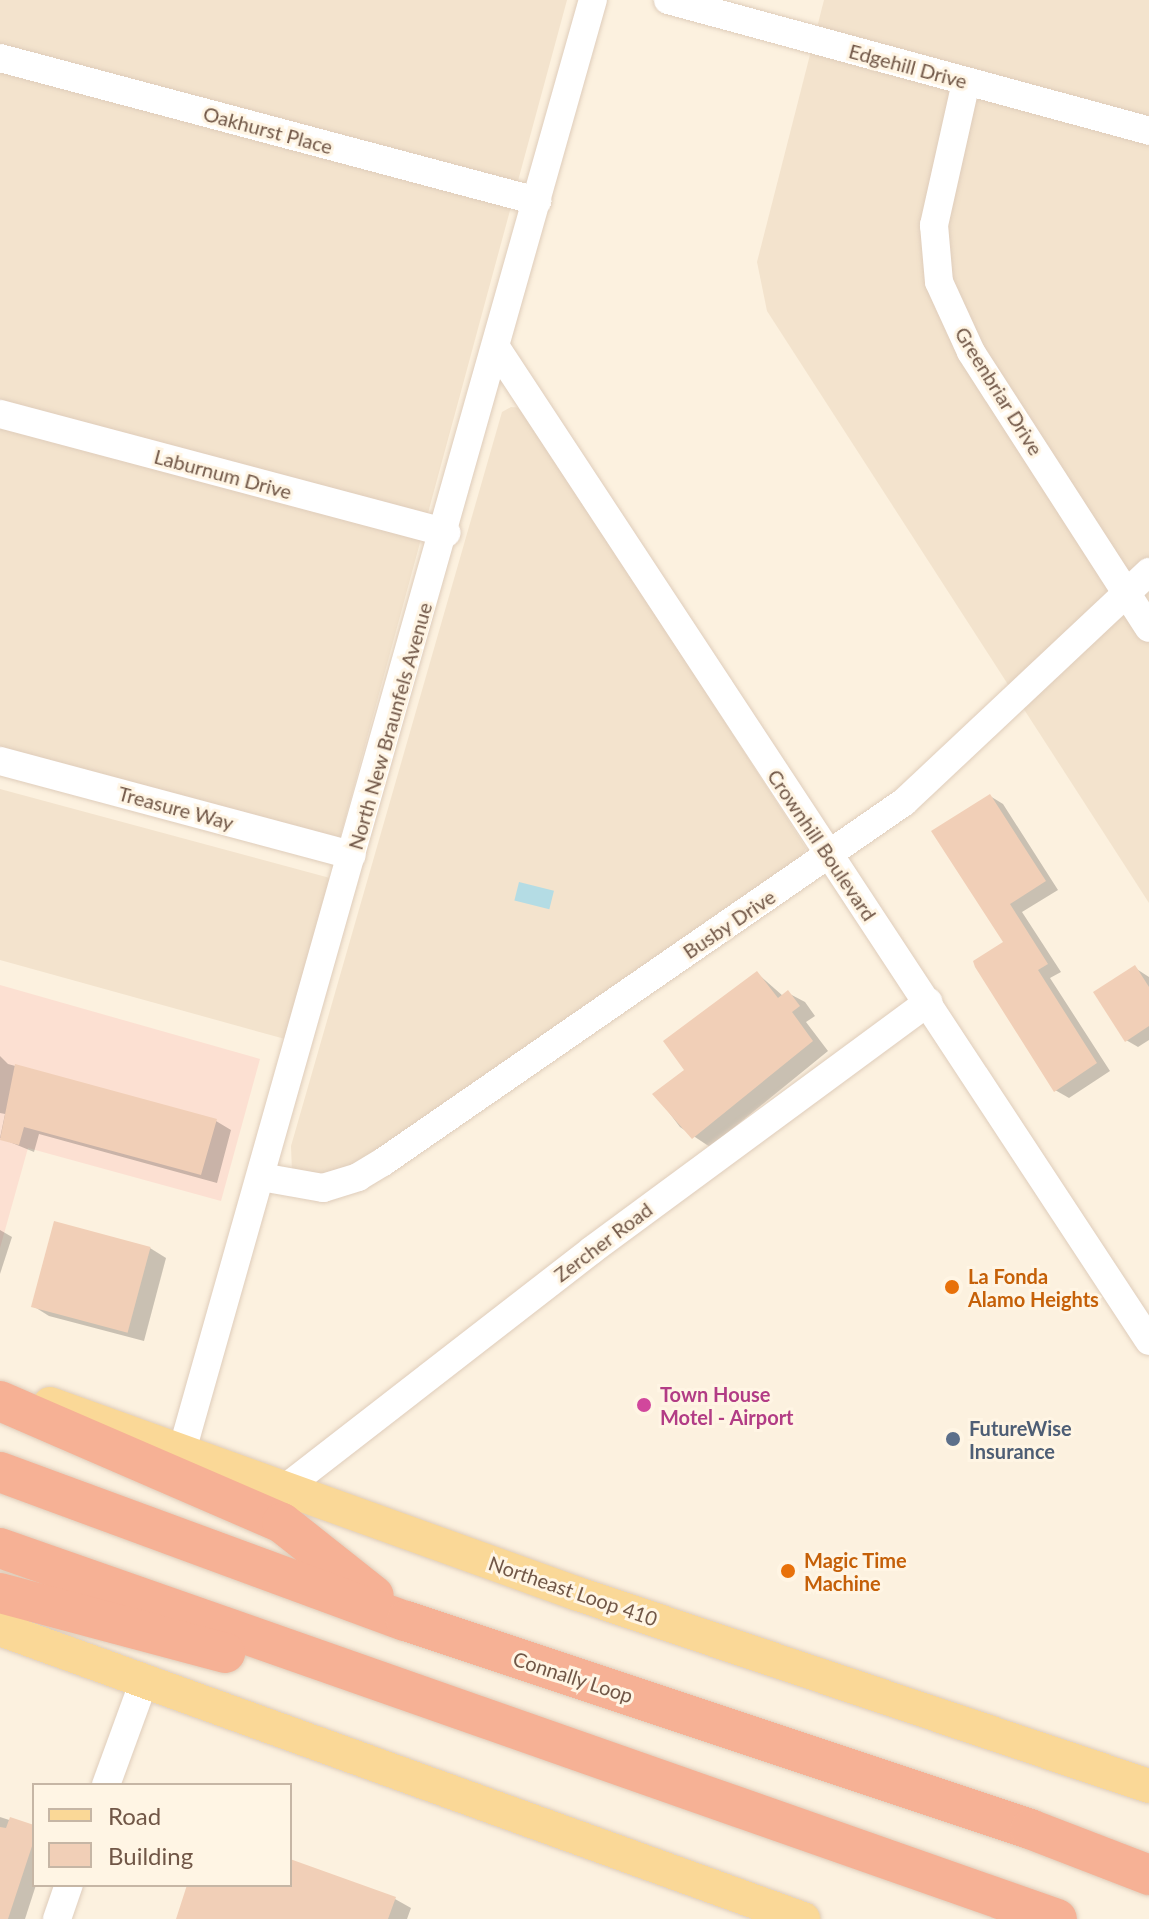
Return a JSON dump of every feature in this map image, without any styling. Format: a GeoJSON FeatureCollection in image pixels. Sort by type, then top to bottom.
{"type":"FeatureCollection","features":[{"type":"Feature","properties":{"kind":"highway"},"geometry":{"type":"LineString","coordinates":[[0,1401],[282,1523],[406,1621]]}},
{"type":"Feature","properties":{"kind":"highway","name":"Connally Loop"},"geometry":{"type":"LineString","coordinates":[[0,1472],[406,1621],[1030,1829],[1149,1875]]}},
{"type":"Feature","properties":{"kind":"highway"},"geometry":{"type":"LineString","coordinates":[[0,1548],[1057,1919]]}},
{"type":"Feature","properties":{"kind":"highway"},"geometry":{"type":"LineString","coordinates":[[0,1593],[515,1731]]}},
{"type":"Feature","properties":{"kind":"main road","name":"Northeast Loop 410"},"geometry":{"type":"LineString","coordinates":[[0,1386],[284,1489],[1149,1786]]}},
{"type":"Feature","properties":{"kind":"main road"},"geometry":{"type":"LineString","coordinates":[[0,1629],[143,1684],[803,1919]]}},
{"type":"Feature","properties":{"kind":"street","name":"North New Braunfels Avenue"},"geometry":{"type":"LineString","coordinates":[[182,1451],[446,533],[593,0]]}},
{"type":"Feature","properties":{"kind":"street","name":"Edgehill Drive"},"geometry":{"type":"LineString","coordinates":[[668,0],[1149,131]]}},
{"type":"Feature","properties":{"kind":"street","name":"Oakhurst Place"},"geometry":{"type":"LineString","coordinates":[[0,58],[537,201]]}},
{"type":"Feature","properties":{"kind":"street","name":"Greenbriar Drive"},"geometry":{"type":"LineString","coordinates":[[966,82],[934,225],[939,282],[971,352],[1149,628]]}},
{"type":"Feature","properties":{"kind":"street","name":"Crownhill Boulevard"},"geometry":{"type":"LineString","coordinates":[[497,349],[1149,1341]]}},
{"type":"Feature","properties":{"kind":"street","name":"Laburnum Drive"},"geometry":{"type":"LineString","coordinates":[[0,414],[446,533]]}},
{"type":"Feature","properties":{"kind":"street","name":"Busby Drive"},"geometry":{"type":"LineString","coordinates":[[261,1177],[323,1188],[358,1177],[904,802],[1149,572]]}},
{"type":"Feature","properties":{"kind":"street","name":"Treasure Way"},"geometry":{"type":"LineString","coordinates":[[0,761],[352,855]]}},
{"type":"Feature","properties":{"kind":"street","name":"Zercher Road"},"geometry":{"type":"LineString","coordinates":[[284,1489],[582,1257],[928,1002]]}},
{"type":"Feature","properties":{"kind":"street"},"geometry":{"type":"LineString","coordinates":[[107,1783],[143,1684]]}},
{"type":"Feature","properties":{"kind":"street"},"geometry":{"type":"LineString","coordinates":[[57,1919],[68,1887]]}},
{"type":"Feature","properties":{"kind":"shaded area"},"geometry":{"type":"Polygon","coordinates":[[[0,0],[567,0],[340,838],[0,748],[0,0]]]}},
{"type":"Feature","properties":{"kind":"shaded area"},"geometry":{"type":"Polygon","coordinates":[[[824,0],[1149,0],[1149,903],[767,311],[757,262],[824,0]]]}},
{"type":"Feature","properties":{"kind":"shaded area"},"geometry":{"type":"Polygon","coordinates":[[[511,407],[523,408],[806,848],[799,861],[338,1176],[292,1172],[291,1146],[502,412],[511,407]]]}},
{"type":"Feature","properties":{"kind":"shaded area"},"geometry":{"type":"Polygon","coordinates":[[[0,789],[330,878],[285,1039],[0,960],[0,789]]]}},
{"type":"Feature","properties":{"kind":"shaded area"},"geometry":{"type":"Polygon","coordinates":[[[0,985],[260,1059],[221,1201],[28,1148],[0,1248],[0,985]]]}},
{"type":"Feature","properties":{"kind":"water"},"geometry":{"type":"Polygon","coordinates":[[[519,882],[554,891],[549,909],[514,900],[519,882]]]}},
{"type":"Feature","properties":{"kind":"building"},"geometry":{"type":"Polygon","coordinates":[[[990,794],[1046,881],[1010,904],[1048,964],[1038,970],[1097,1063],[1054,1092],[975,967],[973,961],[1003,942],[931,831],[990,794]]]}},
{"type":"Feature","properties":{"kind":"building"},"geometry":{"type":"Polygon","coordinates":[[[1135,965],[1149,987],[1149,1026],[1125,1042],[1093,992],[1135,965]]]}},
{"type":"Feature","properties":{"kind":"building"},"geometry":{"type":"Polygon","coordinates":[[[757,971],[778,998],[788,990],[800,1006],[792,1012],[813,1041],[692,1139],[652,1094],[684,1070],[663,1041],[757,971]]]}},
{"type":"Feature","properties":{"kind":"building"},"geometry":{"type":"Polygon","coordinates":[[[15,1064],[217,1119],[201,1175],[24,1127],[19,1145],[0,1140],[15,1064]]]}},
{"type":"Feature","properties":{"kind":"building"},"geometry":{"type":"Polygon","coordinates":[[[54,1221],[151,1247],[128,1333],[31,1307],[54,1221]]]}},
{"type":"Feature","properties":{"kind":"building"},"geometry":{"type":"Polygon","coordinates":[[[10,1817],[32,1824],[32,1846],[8,1919],[0,1919],[0,1827],[6,1828],[10,1817]]]}},
{"type":"Feature","properties":{"kind":"building"},"geometry":{"type":"Polygon","coordinates":[[[292,1860],[396,1897],[388,1919],[176,1919],[186,1887],[292,1887],[292,1860]]]}},
{"type":"Feature","properties":{"kind":"place","name":"La Fonda Alamo Heights"},"geometry":{"type":"Point","coordinates":[952,1287]}},
{"type":"Feature","properties":{"kind":"place","name":"Town House Motel - Airport"},"geometry":{"type":"Point","coordinates":[644,1405]}},
{"type":"Feature","properties":{"kind":"place","name":"FutureWise Insurance"},"geometry":{"type":"Point","coordinates":[953,1439]}},
{"type":"Feature","properties":{"kind":"place","name":"Magic Time Machine"},"geometry":{"type":"Point","coordinates":[788,1571]}}]}
